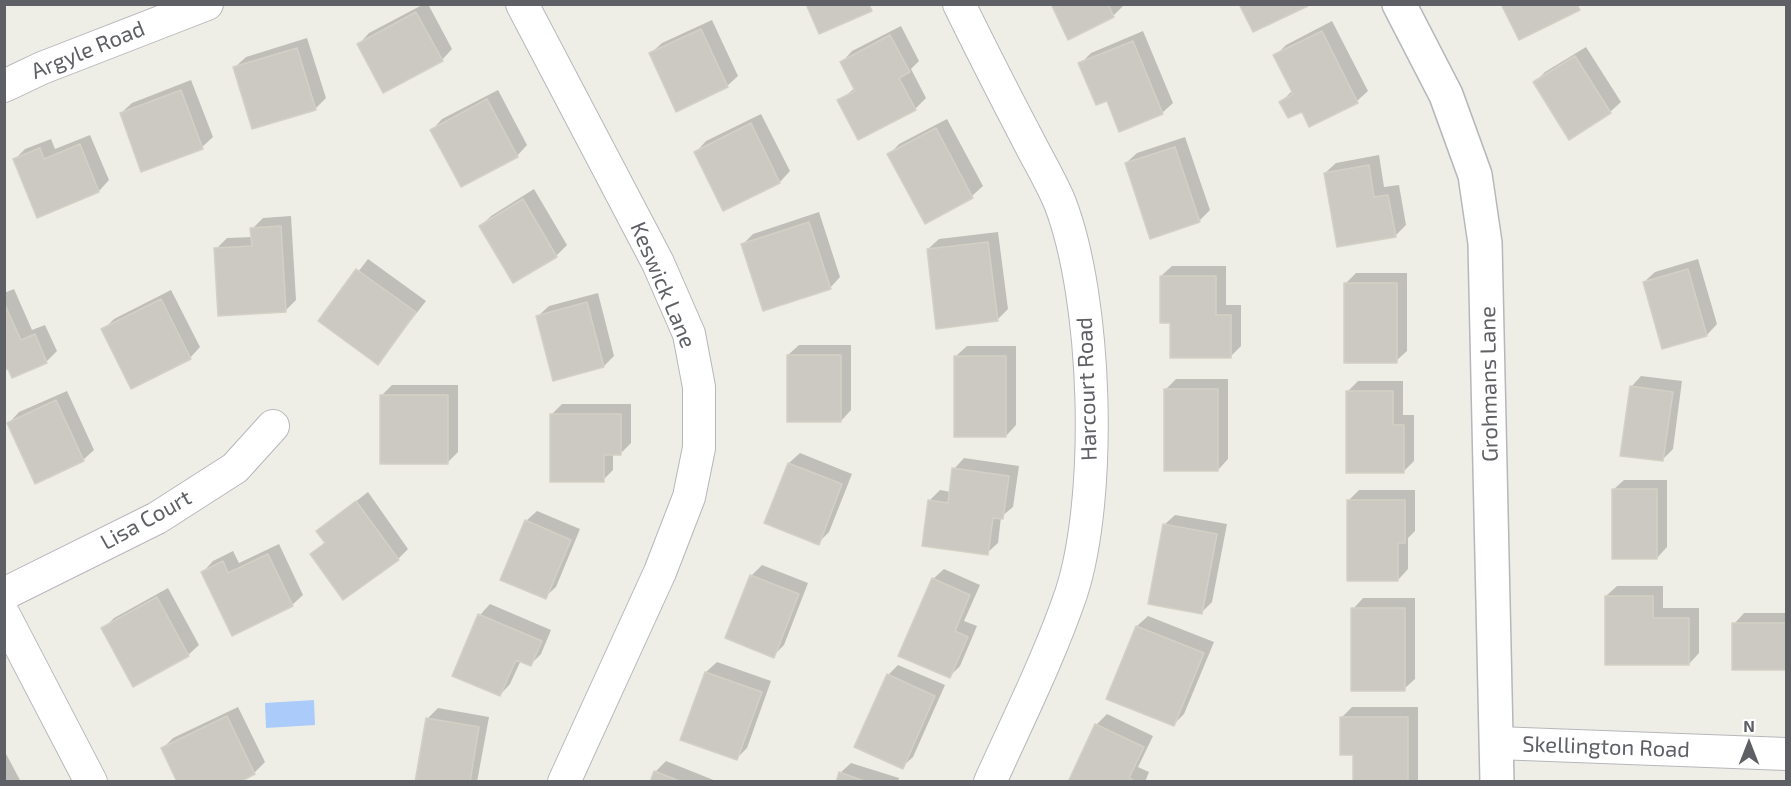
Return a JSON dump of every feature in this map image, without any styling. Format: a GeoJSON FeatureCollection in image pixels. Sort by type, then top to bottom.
{"type":"FeatureCollection","features":[{"type":"Feature","properties":{"kind":"street","name":"Argyle Road"},"geometry":{"type":"LineString","coordinates":[[4,86],[42,68],[207,4]]}},
{"type":"Feature","properties":{"kind":"street","name":"Keswick Lane"},"geometry":{"type":"LineString","coordinates":[[522,4],[658,263],[689,334],[699,387],[699,448],[689,497],[660,572],[564,782]]}},
{"type":"Feature","properties":{"kind":"street","name":"Harcourt Road"},"geometry":{"type":"LineString","coordinates":[[959,4],[1060,203],[1081,278],[1090,376],[1090,482],[1086,531],[1071,592],[1040,673],[990,782]]}},
{"type":"Feature","properties":{"kind":"street","name":"Grohmans Lane"},"geometry":{"type":"LineString","coordinates":[[1399,4],[1446,95],[1475,175],[1485,243],[1497,782]]}},
{"type":"Feature","properties":{"kind":"street","name":"Lisa Court"},"geometry":{"type":"LineString","coordinates":[[4,594],[157,518],[235,468],[273,426]]}},
{"type":"Feature","properties":{"kind":"street"},"geometry":{"type":"LineString","coordinates":[[4,615],[91,782]]}},
{"type":"Feature","properties":{"kind":"street","name":"Skellington Road"},"geometry":{"type":"LineString","coordinates":[[1497,742],[1786,754]]}},
{"type":"Feature","properties":{"kind":"water"},"geometry":{"type":"Polygon","coordinates":[[[314,700],[315,725],[266,728],[265,703],[314,700]]]}},
{"type":"Feature","properties":{"kind":"building"},"geometry":{"type":"Polygon","coordinates":[[[806,4],[869,4],[872,11],[819,34],[806,4]]]}},
{"type":"Feature","properties":{"kind":"building"},"geometry":{"type":"Polygon","coordinates":[[[1051,4],[1108,4],[1114,17],[1068,40],[1051,4]]]}},
{"type":"Feature","properties":{"kind":"building"},"geometry":{"type":"Polygon","coordinates":[[[1239,4],[1307,4],[1308,6],[1253,32],[1239,4]]]}},
{"type":"Feature","properties":{"kind":"building"},"geometry":{"type":"Polygon","coordinates":[[[1501,4],[1577,4],[1580,10],[1519,40],[1501,4]]]}},
{"type":"Feature","properties":{"kind":"building"},"geometry":{"type":"Polygon","coordinates":[[[416,12],[443,61],[383,93],[357,44],[416,12]]]}},
{"type":"Feature","properties":{"kind":"building"},"geometry":{"type":"Polygon","coordinates":[[[701,29],[728,87],[676,112],[649,53],[701,29]]]}},
{"type":"Feature","properties":{"kind":"building"},"geometry":{"type":"Polygon","coordinates":[[[1322,31],[1358,103],[1309,127],[1302,112],[1288,118],[1279,102],[1293,94],[1273,55],[1322,31]]]}},
{"type":"Feature","properties":{"kind":"building"},"geometry":{"type":"Polygon","coordinates":[[[890,35],[910,72],[899,78],[916,110],[858,140],[837,100],[855,91],[840,62],[890,35]]]}},
{"type":"Feature","properties":{"kind":"building"},"geometry":{"type":"Polygon","coordinates":[[[1133,41],[1163,114],[1119,132],[1107,101],[1096,105],[1078,63],[1133,41]]]}},
{"type":"Feature","properties":{"kind":"building"},"geometry":{"type":"Polygon","coordinates":[[[297,48],[316,110],[252,129],[233,67],[297,48]]]}},
{"type":"Feature","properties":{"kind":"building"},"geometry":{"type":"Polygon","coordinates":[[[1575,56],[1611,113],[1569,140],[1533,82],[1575,56]]]}},
{"type":"Feature","properties":{"kind":"building"},"geometry":{"type":"Polygon","coordinates":[[[181,90],[203,149],[141,172],[120,113],[181,90]]]}},
{"type":"Feature","properties":{"kind":"building"},"geometry":{"type":"Polygon","coordinates":[[[487,99],[518,157],[461,187],[430,130],[487,99]]]}},
{"type":"Feature","properties":{"kind":"building"},"geometry":{"type":"Polygon","coordinates":[[[751,123],[780,183],[723,211],[694,152],[751,123]]]}},
{"type":"Feature","properties":{"kind":"building"},"geometry":{"type":"Polygon","coordinates":[[[936,128],[973,198],[925,224],[887,154],[936,128]]]}},
{"type":"Feature","properties":{"kind":"building"},"geometry":{"type":"Polygon","coordinates":[[[80,144],[99,192],[37,218],[13,159],[40,148],[44,159],[80,144]]]}},
{"type":"Feature","properties":{"kind":"building"},"geometry":{"type":"Polygon","coordinates":[[[1175,147],[1200,222],[1150,239],[1125,163],[1175,147]]]}},
{"type":"Feature","properties":{"kind":"building"},"geometry":{"type":"Polygon","coordinates":[[[1369,165],[1374,197],[1388,195],[1396,237],[1337,247],[1324,173],[1369,165]]]}},
{"type":"Feature","properties":{"kind":"building"},"geometry":{"type":"Polygon","coordinates":[[[523,199],[557,257],[513,283],[479,226],[523,199]]]}},
{"type":"Feature","properties":{"kind":"building"},"geometry":{"type":"Polygon","coordinates":[[[809,222],[831,289],[763,311],[741,244],[809,222]]]}},
{"type":"Feature","properties":{"kind":"building"},"geometry":{"type":"Polygon","coordinates":[[[281,226],[286,312],[218,316],[214,248],[252,246],[250,228],[281,226]]]}},
{"type":"Feature","properties":{"kind":"building"},"geometry":{"type":"Polygon","coordinates":[[[988,242],[998,321],[936,329],[927,249],[988,242]]]}},
{"type":"Feature","properties":{"kind":"building"},"geometry":{"type":"Polygon","coordinates":[[[356,269],[416,312],[378,365],[318,321],[356,269]]]}},
{"type":"Feature","properties":{"kind":"building"},"geometry":{"type":"Polygon","coordinates":[[[1688,269],[1707,336],[1662,349],[1643,282],[1688,269]]]}},
{"type":"Feature","properties":{"kind":"building"},"geometry":{"type":"Polygon","coordinates":[[[1160,276],[1216,276],[1216,315],[1231,315],[1231,358],[1170,358],[1170,323],[1160,323],[1160,276]]]}},
{"type":"Feature","properties":{"kind":"building"},"geometry":{"type":"Polygon","coordinates":[[[1344,283],[1397,283],[1397,363],[1344,363],[1344,283]]]}},
{"type":"Feature","properties":{"kind":"building"},"geometry":{"type":"Polygon","coordinates":[[[161,299],[191,359],[131,389],[101,329],[161,299]]]}},
{"type":"Feature","properties":{"kind":"building"},"geometry":{"type":"Polygon","coordinates":[[[587,302],[604,367],[553,381],[536,316],[587,302]]]}},
{"type":"Feature","properties":{"kind":"building"},"geometry":{"type":"Polygon","coordinates":[[[4,303],[21,340],[35,334],[47,363],[12,378],[8,369],[4,370],[4,303]]]}},
{"type":"Feature","properties":{"kind":"building"},"geometry":{"type":"Polygon","coordinates":[[[787,355],[841,355],[841,422],[787,422],[787,355]]]}},
{"type":"Feature","properties":{"kind":"building"},"geometry":{"type":"Polygon","coordinates":[[[954,356],[1006,356],[1006,437],[954,437],[954,356]]]}},
{"type":"Feature","properties":{"kind":"building"},"geometry":{"type":"Polygon","coordinates":[[[1630,386],[1673,392],[1663,461],[1620,456],[1630,386]]]}},
{"type":"Feature","properties":{"kind":"building"},"geometry":{"type":"Polygon","coordinates":[[[1164,389],[1218,389],[1218,471],[1164,471],[1164,389]]]}},
{"type":"Feature","properties":{"kind":"building"},"geometry":{"type":"Polygon","coordinates":[[[1346,391],[1393,391],[1393,425],[1404,425],[1404,473],[1346,473],[1346,391]]]}},
{"type":"Feature","properties":{"kind":"building"},"geometry":{"type":"Polygon","coordinates":[[[380,395],[448,395],[448,464],[380,464],[380,395]]]}},
{"type":"Feature","properties":{"kind":"building"},"geometry":{"type":"Polygon","coordinates":[[[56,400],[84,461],[35,484],[7,423],[56,400]]]}},
{"type":"Feature","properties":{"kind":"building"},"geometry":{"type":"Polygon","coordinates":[[[550,414],[621,414],[621,455],[604,455],[604,482],[550,482],[550,414]]]}},
{"type":"Feature","properties":{"kind":"building"},"geometry":{"type":"Polygon","coordinates":[[[788,463],[842,484],[819,545],[764,523],[788,463]]]}},
{"type":"Feature","properties":{"kind":"building"},"geometry":{"type":"Polygon","coordinates":[[[952,468],[1009,476],[1003,519],[993,518],[988,555],[922,546],[928,500],[948,503],[952,468]]]}},
{"type":"Feature","properties":{"kind":"building"},"geometry":{"type":"Polygon","coordinates":[[[1612,489],[1657,489],[1657,559],[1612,559],[1612,489]]]}},
{"type":"Feature","properties":{"kind":"building"},"geometry":{"type":"Polygon","coordinates":[[[1347,500],[1405,500],[1405,543],[1398,543],[1398,581],[1347,581],[1347,500]]]}},
{"type":"Feature","properties":{"kind":"building"},"geometry":{"type":"Polygon","coordinates":[[[356,501],[399,560],[343,600],[310,554],[325,543],[316,531],[356,501]]]}},
{"type":"Feature","properties":{"kind":"building"},"geometry":{"type":"Polygon","coordinates":[[[525,520],[571,540],[546,599],[500,580],[525,520]]]}},
{"type":"Feature","properties":{"kind":"building"},"geometry":{"type":"Polygon","coordinates":[[[1163,524],[1217,534],[1202,614],[1148,604],[1163,524]]]}},
{"type":"Feature","properties":{"kind":"building"},"geometry":{"type":"Polygon","coordinates":[[[268,554],[293,606],[232,636],[201,572],[223,561],[228,573],[268,554]]]}},
{"type":"Feature","properties":{"kind":"building"},"geometry":{"type":"Polygon","coordinates":[[[750,575],[799,594],[774,658],[725,638],[750,575]]]}},
{"type":"Feature","properties":{"kind":"building"},"geometry":{"type":"Polygon","coordinates":[[[932,578],[970,595],[955,631],[968,637],[950,678],[898,656],[932,578]]]}},
{"type":"Feature","properties":{"kind":"building"},"geometry":{"type":"Polygon","coordinates":[[[1605,596],[1653,596],[1653,618],[1689,618],[1689,665],[1605,665],[1605,596]]]}},
{"type":"Feature","properties":{"kind":"building"},"geometry":{"type":"Polygon","coordinates":[[[157,597],[189,656],[133,687],[101,628],[157,597]]]}},
{"type":"Feature","properties":{"kind":"building"},"geometry":{"type":"Polygon","coordinates":[[[1351,608],[1405,608],[1405,691],[1351,691],[1351,608]]]}},
{"type":"Feature","properties":{"kind":"building"},"geometry":{"type":"Polygon","coordinates":[[[478,614],[542,641],[531,666],[516,660],[500,696],[452,676],[478,614]]]}},
{"type":"Feature","properties":{"kind":"building"},"geometry":{"type":"Polygon","coordinates":[[[1732,623],[1786,623],[1786,670],[1732,670],[1732,623]]]}},
{"type":"Feature","properties":{"kind":"building"},"geometry":{"type":"Polygon","coordinates":[[[1136,626],[1204,653],[1174,726],[1106,699],[1136,626]]]}},
{"type":"Feature","properties":{"kind":"building"},"geometry":{"type":"Polygon","coordinates":[[[705,672],[762,692],[737,760],[680,740],[705,672]]]}},
{"type":"Feature","properties":{"kind":"building"},"geometry":{"type":"Polygon","coordinates":[[[887,674],[935,696],[903,769],[854,747],[887,674]]]}},
{"type":"Feature","properties":{"kind":"building"},"geometry":{"type":"Polygon","coordinates":[[[227,716],[255,774],[240,782],[177,782],[161,748],[227,716]]]}},
{"type":"Feature","properties":{"kind":"building"},"geometry":{"type":"Polygon","coordinates":[[[1340,717],[1408,717],[1408,782],[1353,782],[1353,755],[1340,755],[1340,717]]]}},
{"type":"Feature","properties":{"kind":"building"},"geometry":{"type":"Polygon","coordinates":[[[426,718],[479,727],[470,782],[415,782],[426,718]]]}},
{"type":"Feature","properties":{"kind":"building"},"geometry":{"type":"Polygon","coordinates":[[[1095,724],[1144,747],[1129,778],[1136,782],[1068,782],[1095,724]]]}},
{"type":"Feature","properties":{"kind":"building"},"geometry":{"type":"Polygon","coordinates":[[[654,771],[682,782],[650,782],[654,771]]]}},
{"type":"Feature","properties":{"kind":"building"},"geometry":{"type":"Polygon","coordinates":[[[839,772],[867,782],[836,782],[839,772]]]}}]}
